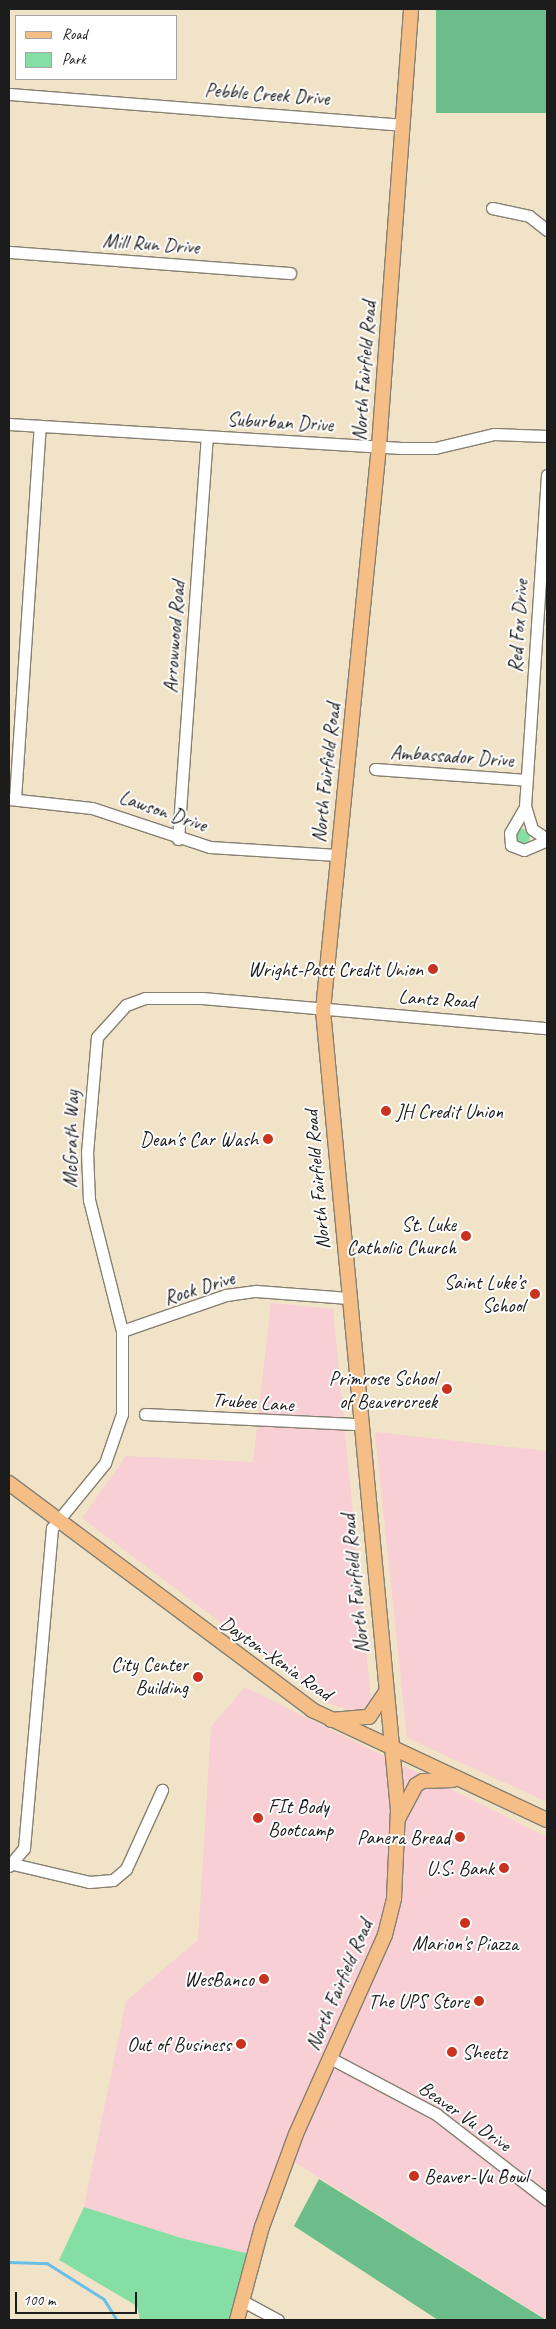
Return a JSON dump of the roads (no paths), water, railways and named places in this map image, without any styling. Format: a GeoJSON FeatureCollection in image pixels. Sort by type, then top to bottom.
{"type":"FeatureCollection","features":[{"type":"Feature","properties":{"kind":"main road","name":"North Fairfield Road"},"geometry":{"type":"LineString","coordinates":[[237,2320],[241,2300],[296,2134],[385,1935],[394,1898],[398,1820],[323,1010],[379,446],[411,9]]}},
{"type":"Feature","properties":{"kind":"main road","name":"Dayton-Xenia Road"},"geometry":{"type":"LineString","coordinates":[[9,1483],[250,1667],[328,1720],[547,1820]]}},
{"type":"Feature","properties":{"kind":"main road"},"geometry":{"type":"LineString","coordinates":[[328,1720],[369,1717],[386,1692]]}},
{"type":"Feature","properties":{"kind":"main road"},"geometry":{"type":"LineString","coordinates":[[398,1820],[423,1781],[458,1780]]}},
{"type":"Feature","properties":{"kind":"street","name":"Pebble Creek Drive"},"geometry":{"type":"LineString","coordinates":[[9,94],[402,125]]}},
{"type":"Feature","properties":{"kind":"street"},"geometry":{"type":"LineString","coordinates":[[492,208],[529,216],[547,230]]}},
{"type":"Feature","properties":{"kind":"street","name":"Mill Run Drive"},"geometry":{"type":"LineString","coordinates":[[9,252],[290,273]]}},
{"type":"Feature","properties":{"kind":"street","name":"Suburban Drive"},"geometry":{"type":"LineString","coordinates":[[9,424],[427,449],[494,434],[547,436]]}},
{"type":"Feature","properties":{"kind":"street"},"geometry":{"type":"LineString","coordinates":[[12,799],[40,426]]}},
{"type":"Feature","properties":{"kind":"street","name":"Arrowwood Road"},"geometry":{"type":"LineString","coordinates":[[178,839],[207,437]]}},
{"type":"Feature","properties":{"kind":"street","name":"Red Fox Drive"},"geometry":{"type":"LineString","coordinates":[[525,806],[547,475]]}},
{"type":"Feature","properties":{"kind":"street","name":"Ambassador Drive"},"geometry":{"type":"LineString","coordinates":[[375,769],[527,780]]}},
{"type":"Feature","properties":{"kind":"street","name":"Lawson Drive"},"geometry":{"type":"LineString","coordinates":[[12,799],[92,808],[178,839],[210,847],[337,855]]}},
{"type":"Feature","properties":{"kind":"street"},"geometry":{"type":"LineString","coordinates":[[525,806],[532,829],[547,839]]}},
{"type":"Feature","properties":{"kind":"street"},"geometry":{"type":"LineString","coordinates":[[525,806],[510,833],[511,845],[524,850],[547,839]]}},
{"type":"Feature","properties":{"kind":"street","name":"McGrath Way"},"geometry":{"type":"LineString","coordinates":[[58,1521],[106,1463],[116,1439],[122,1414],[122,1330],[89,1200],[86,1153],[97,1037],[126,1005],[145,998],[202,998],[323,1010]]}},
{"type":"Feature","properties":{"kind":"street","name":"Lantz Road"},"geometry":{"type":"LineString","coordinates":[[323,1010],[547,1028]]}},
{"type":"Feature","properties":{"kind":"street","name":"Rock Drive"},"geometry":{"type":"LineString","coordinates":[[122,1330],[226,1295],[256,1291],[349,1298]]}},
{"type":"Feature","properties":{"kind":"street","name":"Trubee Lane"},"geometry":{"type":"LineString","coordinates":[[145,1414],[360,1424]]}},
{"type":"Feature","properties":{"kind":"street"},"geometry":{"type":"LineString","coordinates":[[58,1521],[52,1528],[24,1848],[11,1865],[89,1882],[113,1880],[126,1869],[162,1790]]}},
{"type":"Feature","properties":{"kind":"street","name":"Beaver Vu Drive"},"geometry":{"type":"LineString","coordinates":[[330,2058],[436,2114],[547,2200]]}},
{"type":"Feature","properties":{"kind":"street"},"geometry":{"type":"LineString","coordinates":[[241,2300],[278,2320]]}},
{"type":"Feature","properties":{"kind":"waterway"},"geometry":{"type":"LineString","coordinates":[[9,2262],[47,2263],[104,2299],[117,2320]]}},
{"type":"Feature","properties":{"kind":"place","name":"Wright-Patt Credit Union"},"geometry":{"type":"Point","coordinates":[433,969]}},
{"type":"Feature","properties":{"kind":"place","name":"JH Credit Union"},"geometry":{"type":"Point","coordinates":[386,1111]}},
{"type":"Feature","properties":{"kind":"place","name":"Dean's Car Wash"},"geometry":{"type":"Point","coordinates":[268,1139]}},
{"type":"Feature","properties":{"kind":"place","name":"St. Luke Catholic Church"},"geometry":{"type":"Point","coordinates":[466,1236]}},
{"type":"Feature","properties":{"kind":"place","name":"Saint Luke’s School"},"geometry":{"type":"Point","coordinates":[535,1294]}},
{"type":"Feature","properties":{"kind":"place","name":"Primrose School of Beavercreek"},"geometry":{"type":"Point","coordinates":[447,1389]}},
{"type":"Feature","properties":{"kind":"place","name":"City Center Building"},"geometry":{"type":"Point","coordinates":[198,1677]}},
{"type":"Feature","properties":{"kind":"place","name":"FIt Body Bootcamp"},"geometry":{"type":"Point","coordinates":[258,1818]}},
{"type":"Feature","properties":{"kind":"place","name":"Panera Bread"},"geometry":{"type":"Point","coordinates":[460,1837]}},
{"type":"Feature","properties":{"kind":"place","name":"U.S. Bank"},"geometry":{"type":"Point","coordinates":[504,1868]}},
{"type":"Feature","properties":{"kind":"place","name":"Marion's Piazza"},"geometry":{"type":"Point","coordinates":[465,1923]}},
{"type":"Feature","properties":{"kind":"place","name":"WesBanco"},"geometry":{"type":"Point","coordinates":[264,1979]}},
{"type":"Feature","properties":{"kind":"place","name":"The UPS Store"},"geometry":{"type":"Point","coordinates":[479,2001]}},
{"type":"Feature","properties":{"kind":"place","name":"Out of Business"},"geometry":{"type":"Point","coordinates":[241,2044]}},
{"type":"Feature","properties":{"kind":"place","name":"Sheetz"},"geometry":{"type":"Point","coordinates":[452,2052]}},
{"type":"Feature","properties":{"kind":"place","name":"Beaver-Vu Bowl"},"geometry":{"type":"Point","coordinates":[414,2176]}}]}
